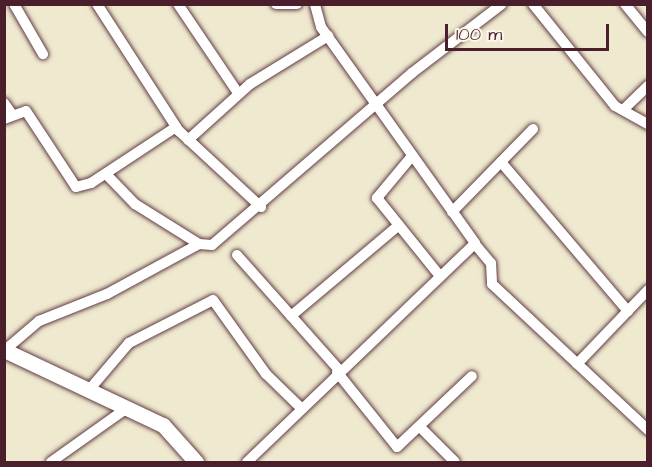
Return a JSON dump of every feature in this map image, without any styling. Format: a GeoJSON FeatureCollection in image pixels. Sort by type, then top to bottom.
{"type":"FeatureCollection","features":[{"type":"Feature","properties":{"kind":"main road"},"geometry":{"type":"LineString","coordinates":[[5,350],[163,425],[196,462]]}},
{"type":"Feature","properties":{"kind":"street"},"geometry":{"type":"LineString","coordinates":[[14,4],[43,54]]}},
{"type":"Feature","properties":{"kind":"street"},"geometry":{"type":"LineString","coordinates":[[97,4],[176,127],[261,207]]}},
{"type":"Feature","properties":{"kind":"street"},"geometry":{"type":"LineString","coordinates":[[178,4],[238,93]]}},
{"type":"Feature","properties":{"kind":"street"},"geometry":{"type":"LineString","coordinates":[[276,4],[297,4]]}},
{"type":"Feature","properties":{"kind":"street"},"geometry":{"type":"LineString","coordinates":[[5,350],[48,315],[107,294],[199,244],[216,243],[261,207],[375,104],[502,4]]}},
{"type":"Feature","properties":{"kind":"street"},"geometry":{"type":"LineString","coordinates":[[534,4],[623,110],[648,124]]}},
{"type":"Feature","properties":{"kind":"street"},"geometry":{"type":"LineString","coordinates":[[625,4],[648,32]]}},
{"type":"Feature","properties":{"kind":"street"},"geometry":{"type":"LineString","coordinates":[[314,5],[328,36],[474,243],[491,263],[492,284],[648,430]]}},
{"type":"Feature","properties":{"kind":"street"},"geometry":{"type":"LineString","coordinates":[[188,140],[238,93],[328,36]]}},
{"type":"Feature","properties":{"kind":"street"},"geometry":{"type":"LineString","coordinates":[[623,110],[648,86]]}},
{"type":"Feature","properties":{"kind":"street"},"geometry":{"type":"LineString","coordinates":[[4,103],[8,117],[28,114],[76,187],[106,174],[176,127]]}},
{"type":"Feature","properties":{"kind":"street"},"geometry":{"type":"LineString","coordinates":[[452,212],[533,129]]}},
{"type":"Feature","properties":{"kind":"street"},"geometry":{"type":"LineString","coordinates":[[412,156],[376,193],[440,276]]}},
{"type":"Feature","properties":{"kind":"street"},"geometry":{"type":"LineString","coordinates":[[501,162],[628,311]]}},
{"type":"Feature","properties":{"kind":"street"},"geometry":{"type":"LineString","coordinates":[[106,174],[126,197],[199,244]]}},
{"type":"Feature","properties":{"kind":"street"},"geometry":{"type":"LineString","coordinates":[[291,316],[399,225]]}},
{"type":"Feature","properties":{"kind":"street"},"geometry":{"type":"LineString","coordinates":[[247,462],[338,371],[474,243]]}},
{"type":"Feature","properties":{"kind":"street"},"geometry":{"type":"LineString","coordinates":[[237,255],[338,371],[393,447],[420,427],[472,376]]}},
{"type":"Feature","properties":{"kind":"street"},"geometry":{"type":"LineString","coordinates":[[577,364],[648,290]]}},
{"type":"Feature","properties":{"kind":"street"},"geometry":{"type":"LineString","coordinates":[[89,390],[129,343],[213,300],[266,374],[301,408]]}},
{"type":"Feature","properties":{"kind":"street"},"geometry":{"type":"LineString","coordinates":[[51,462],[127,408]]}},
{"type":"Feature","properties":{"kind":"street"},"geometry":{"type":"LineString","coordinates":[[420,427],[454,462]]}}]}
